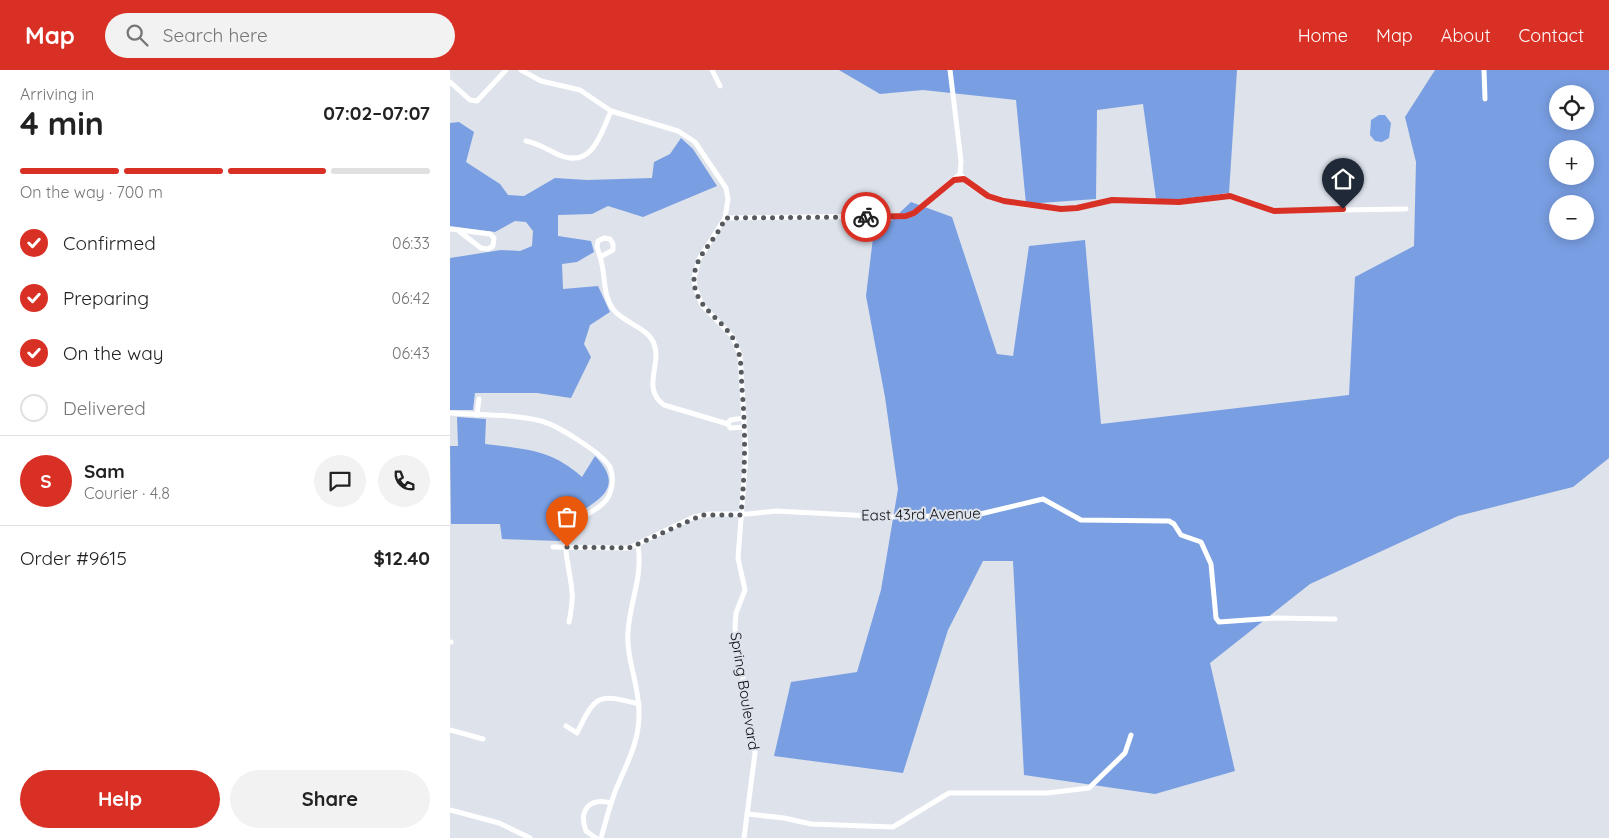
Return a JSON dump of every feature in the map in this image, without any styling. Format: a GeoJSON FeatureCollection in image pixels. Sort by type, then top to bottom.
{"type":"FeatureCollection","features":[{"type":"Feature","properties":{"kind":"street"},"geometry":{"type":"LineString","coordinates":[[450,82],[470,100],[476,101],[506,70]]}},
{"type":"Feature","properties":{"kind":"street","name":"Spring Boulevard"},"geometry":{"type":"LineString","coordinates":[[521,70],[541,81],[580,90],[611,111],[678,130],[695,142],[726,188],[728,199],[725,218],[699,259],[695,268],[694,287],[702,305],[725,328],[737,346],[740,355],[746,454],[738,558],[745,590],[743,600],[736,613],[735,628],[755,753],[744,838]]}},
{"type":"Feature","properties":{"kind":"street"},"geometry":{"type":"LineString","coordinates":[[712,70],[720,86]]}},
{"type":"Feature","properties":{"kind":"street"},"geometry":{"type":"LineString","coordinates":[[725,218],[906,216],[914,213],[960,174],[961,161],[950,70]]}},
{"type":"Feature","properties":{"kind":"street"},"geometry":{"type":"LineString","coordinates":[[1484,70],[1485,99]]}},
{"type":"Feature","properties":{"kind":"street"},"geometry":{"type":"LineString","coordinates":[[526,141],[567,158],[582,157],[594,149],[611,111]]}},
{"type":"Feature","properties":{"kind":"street"},"geometry":{"type":"LineString","coordinates":[[960,174],[978,190],[998,199],[1061,209],[1077,208],[1112,200],[1179,202],[1225,196],[1238,198],[1274,211],[1406,209]]}},
{"type":"Feature","properties":{"kind":"street"},"geometry":{"type":"LineString","coordinates":[[954,180],[962,179],[967,181]]}},
{"type":"Feature","properties":{"kind":"street"},"geometry":{"type":"LineString","coordinates":[[450,229],[460,232],[490,234],[494,238],[493,246],[488,249],[481,248],[460,232]]}},
{"type":"Feature","properties":{"kind":"street"},"geometry":{"type":"LineString","coordinates":[[600,257],[604,271],[605,290],[614,310],[648,335],[654,345],[652,389],[658,401],[664,405],[728,424],[732,428],[745,427]]}},
{"type":"Feature","properties":{"kind":"street"},"geometry":{"type":"LineString","coordinates":[[477,415],[479,399]]}},
{"type":"Feature","properties":{"kind":"street"},"geometry":{"type":"LineString","coordinates":[[450,413],[535,420],[550,424],[598,456],[609,466],[612,477],[609,496],[603,504],[571,527],[567,535],[572,598],[569,622]]}},
{"type":"Feature","properties":{"kind":"street"},"geometry":{"type":"LineString","coordinates":[[728,424],[730,420],[745,418]]}},
{"type":"Feature","properties":{"kind":"street","name":"East 43rd Avenue"},"geometry":{"type":"LineString","coordinates":[[553,547],[622,549],[638,545],[702,515],[741,515],[776,511],[890,517],[976,515],[1043,499],[1081,520],[1169,521],[1174,524],[1181,536],[1197,539],[1204,545],[1210,564],[1216,618],[1219,622],[1275,618],[1335,619]]}},
{"type":"Feature","properties":{"kind":"street"},"geometry":{"type":"LineString","coordinates":[[601,838],[611,803],[634,749],[639,724],[639,704],[628,640],[628,624],[640,569],[638,545]]}},
{"type":"Feature","properties":{"kind":"street"},"geometry":{"type":"LineString","coordinates":[[562,572],[570,571]]}},
{"type":"Feature","properties":{"kind":"street"},"geometry":{"type":"LineString","coordinates":[[566,726],[577,733],[592,708],[605,697],[639,704]]}},
{"type":"Feature","properties":{"kind":"street"},"geometry":{"type":"LineString","coordinates":[[450,730],[483,739]]}},
{"type":"Feature","properties":{"kind":"street"},"geometry":{"type":"LineString","coordinates":[[747,814],[784,818],[812,824],[893,827],[949,793],[1047,793],[1089,788],[1125,753],[1131,735]]}},
{"type":"Feature","properties":{"kind":"street"},"geometry":{"type":"LineString","coordinates":[[596,838],[586,831],[585,812],[593,802],[599,800],[611,803]]}},
{"type":"Feature","properties":{"kind":"street"},"geometry":{"type":"LineString","coordinates":[[450,810],[499,823],[530,838]]}},
{"type":"Feature","properties":{"kind":"shaded area"},"geometry":{"type":"Polygon","coordinates":[[[839,70],[1237,70],[1229,193],[1191,199],[1156,199],[1143,104],[1097,110],[1096,199],[1026,204],[1016,100],[923,90],[880,94],[839,70]]]}},
{"type":"Feature","properties":{"kind":"shaded area"},"geometry":{"type":"Polygon","coordinates":[[[1435,70],[1609,70],[1609,458],[1573,487],[1458,516],[1310,584],[1210,663],[1235,771],[1155,794],[1024,775],[1013,561],[983,561],[948,630],[903,773],[774,756],[791,682],[857,672],[881,590],[898,489],[885,397],[866,296],[873,238],[911,202],[952,217],[997,354],[1013,356],[1029,246],[1085,240],[1101,424],[1349,395],[1355,277],[1414,246],[1416,162],[1405,117],[1435,70]]]}},
{"type":"Feature","properties":{"kind":"shaded area"},"geometry":{"type":"Polygon","coordinates":[[[1379,115],[1385,115],[1391,123],[1389,138],[1382,142],[1375,141],[1370,135],[1371,120],[1379,115]]]}},
{"type":"Feature","properties":{"kind":"shaded area"},"geometry":{"type":"Polygon","coordinates":[[[459,122],[474,132],[466,162],[500,184],[508,195],[524,196],[555,178],[587,180],[652,178],[654,162],[670,154],[681,138],[693,149],[717,186],[643,217],[608,206],[592,214],[558,215],[558,236],[591,241],[594,252],[577,262],[562,264],[563,289],[598,286],[610,312],[590,325],[584,344],[591,357],[571,398],[537,393],[475,393],[473,410],[450,410],[450,258],[501,250],[520,251],[532,246],[533,231],[526,222],[515,221],[495,232],[450,226],[450,123],[459,122]]]}},
{"type":"Feature","properties":{"kind":"shaded area"},"geometry":{"type":"Polygon","coordinates":[[[457,417],[486,419],[485,444],[524,449],[548,456],[559,461],[582,477],[595,456],[605,469],[609,480],[607,489],[594,503],[567,523],[560,541],[502,539],[500,524],[451,524],[450,446],[458,446],[457,417]]]}},
{"type":"Feature","properties":{"kind":"way so far"},"geometry":{"type":"LineString","coordinates":[[567,547],[629,548],[702,515],[741,515],[746,454],[740,355],[732,336],[702,305],[697,296],[694,287],[695,268],[725,218],[866,217]]}},
{"type":"Feature","properties":{"kind":"route"},"geometry":{"type":"LineString","coordinates":[[866,217],[906,216],[914,213],[954,180],[960,179],[967,181],[988,196],[1010,203],[1061,209],[1077,208],[1112,200],[1185,202],[1230,196],[1274,211],[1343,209]]}}]}
